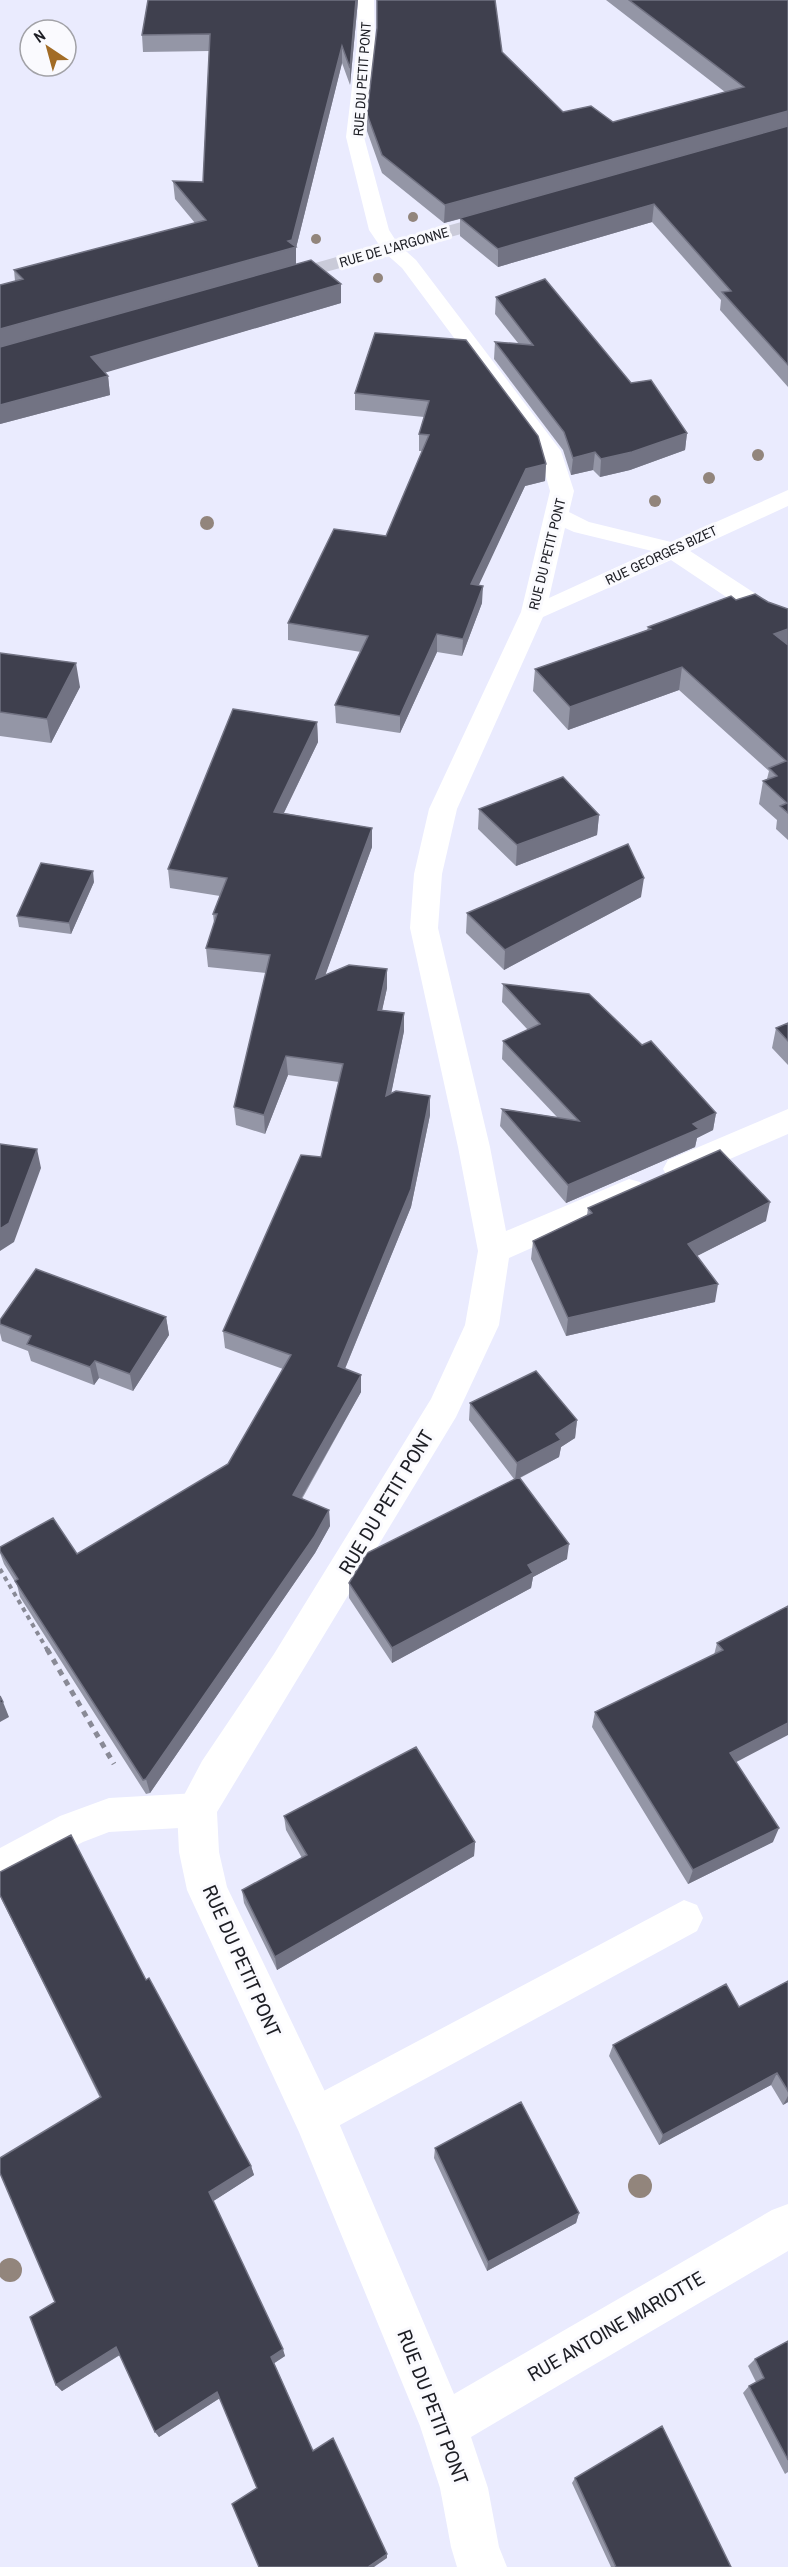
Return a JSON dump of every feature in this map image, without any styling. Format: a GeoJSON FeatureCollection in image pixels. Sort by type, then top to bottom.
{"type":"FeatureCollection","features":[{"type":"Feature","properties":{"kind":"street","name":"RUE DU PETIT PONT"},"geometry":{"type":"LineString","coordinates":[[366,0],[366,45],[356,136],[380,230],[391,248],[409,264],[550,451],[562,491],[533,612],[443,809],[428,874],[424,928],[474,1147],[494,1251],[482,1324],[444,1407],[287,1666],[216,1774],[197,1810],[199,1852],[207,1890],[315,2117],[444,2426],[464,2488],[475,2547],[482,2567]]}},
{"type":"Feature","properties":{"kind":"street","name":"RUE DE L'ARGONNE"},"geometry":{"type":"LineString","coordinates":[[262,284],[518,212]]}},
{"type":"Feature","properties":{"kind":"street","name":"RUE GEORGES BIZET"},"geometry":{"type":"LineString","coordinates":[[533,612],[558,603],[788,497]]}},
{"type":"Feature","properties":{"kind":"street"},"geometry":{"type":"LineString","coordinates":[[557,515],[582,527],[646,541],[672,550],[764,612],[788,624]]}},
{"type":"Feature","properties":{"kind":"street"},"geometry":{"type":"LineString","coordinates":[[494,1251],[788,1121]]}},
{"type":"Feature","properties":{"kind":"street","name":"RUE ANTOINE MARIOTTE"},"geometry":{"type":"LineString","coordinates":[[444,2426],[788,2226]]}},
{"type":"Feature","properties":{"kind":"lane"},"geometry":{"type":"LineString","coordinates":[[0,1868],[73,1828],[109,1815],[197,1810]]}},
{"type":"Feature","properties":{"kind":"lane"},"geometry":{"type":"LineString","coordinates":[[315,2117],[684,1918]]}},
{"type":"Feature","properties":{"kind":"path"},"geometry":{"type":"LineString","coordinates":[[0,1569],[143,1814]]}},
{"type":"Feature","properties":{"kind":"building"},"geometry":{"type":"Polygon","coordinates":[[[148,0],[356,0],[350,68],[342,46],[292,240],[288,241],[296,247],[0,329],[0,285],[23,279],[14,270],[206,220],[173,181],[203,182],[210,34],[142,35],[148,0]]]}},
{"type":"Feature","properties":{"kind":"building"},"geometry":{"type":"Polygon","coordinates":[[[377,0],[495,0],[502,52],[563,112],[591,106],[613,122],[744,87],[629,0],[788,0],[788,111],[445,205],[382,155],[367,114],[377,28],[377,0]]]}},
{"type":"Feature","properties":{"kind":"building"},"geometry":{"type":"Polygon","coordinates":[[[788,126],[788,365],[722,292],[731,291],[654,204],[498,249],[460,218],[788,126]]]}},
{"type":"Feature","properties":{"kind":"building"},"geometry":{"type":"Polygon","coordinates":[[[311,260],[341,284],[91,357],[108,376],[0,405],[0,347],[311,260]]]}},
{"type":"Feature","properties":{"kind":"building"},"geometry":{"type":"Polygon","coordinates":[[[545,279],[631,383],[651,380],[687,433],[632,452],[601,459],[595,452],[573,458],[564,432],[495,342],[533,345],[496,297],[545,279]]]}},
{"type":"Feature","properties":{"kind":"building"},"geometry":{"type":"Polygon","coordinates":[[[375,333],[466,340],[538,436],[546,464],[526,469],[471,584],[483,586],[463,639],[437,634],[400,716],[335,705],[368,636],[288,623],[334,529],[386,536],[429,435],[419,434],[429,401],[355,393],[375,333]]]}},
{"type":"Feature","properties":{"kind":"building"},"geometry":{"type":"Polygon","coordinates":[[[755,594],[768,602],[788,609],[788,629],[774,634],[788,645],[788,813],[780,806],[787,803],[763,781],[777,776],[769,768],[786,761],[682,667],[570,707],[535,669],[651,629],[648,627],[731,596],[736,600],[755,594]]]}},
{"type":"Feature","properties":{"kind":"building"},"geometry":{"type":"Polygon","coordinates":[[[0,653],[76,663],[47,719],[0,712],[0,653]]]}},
{"type":"Feature","properties":{"kind":"building"},"geometry":{"type":"Polygon","coordinates":[[[233,709],[317,722],[274,812],[372,828],[316,979],[349,965],[387,969],[378,1010],[404,1013],[386,1096],[396,1091],[430,1096],[411,1189],[338,1366],[361,1375],[293,1495],[329,1510],[314,1537],[146,1779],[143,1780],[15,1581],[18,1579],[0,1551],[0,1547],[53,1518],[77,1554],[228,1464],[291,1355],[223,1331],[301,1155],[321,1157],[343,1064],[286,1056],[264,1115],[234,1107],[270,955],[206,948],[217,914],[213,914],[227,878],[168,869],[233,709]]]}},
{"type":"Feature","properties":{"kind":"building"},"geometry":{"type":"Polygon","coordinates":[[[563,777],[599,815],[517,845],[479,809],[563,777]]]}},
{"type":"Feature","properties":{"kind":"building"},"geometry":{"type":"Polygon","coordinates":[[[628,844],[644,878],[505,950],[467,913],[628,844]]]}},
{"type":"Feature","properties":{"kind":"building"},"geometry":{"type":"Polygon","coordinates":[[[41,863],[93,871],[69,923],[17,916],[41,863]]]}},
{"type":"Feature","properties":{"kind":"building"},"geometry":{"type":"Polygon","coordinates":[[[503,984],[589,994],[642,1045],[651,1041],[716,1113],[693,1124],[699,1129],[568,1185],[502,1109],[579,1121],[503,1041],[540,1024],[503,984]]]}},
{"type":"Feature","properties":{"kind":"building"},"geometry":{"type":"Polygon","coordinates":[[[788,1023],[788,1041],[776,1028],[788,1023]]]}},
{"type":"Feature","properties":{"kind":"building"},"geometry":{"type":"Polygon","coordinates":[[[0,1144],[37,1149],[9,1223],[0,1229],[0,1144]]]}},
{"type":"Feature","properties":{"kind":"building"},"geometry":{"type":"Polygon","coordinates":[[[720,1150],[770,1202],[688,1244],[718,1284],[568,1318],[533,1241],[592,1213],[588,1208],[720,1150]]]}},
{"type":"Feature","properties":{"kind":"building"},"geometry":{"type":"Polygon","coordinates":[[[36,1269],[166,1317],[130,1374],[95,1361],[90,1367],[27,1344],[31,1336],[0,1324],[0,1320],[36,1269]]]}},
{"type":"Feature","properties":{"kind":"building"},"geometry":{"type":"Polygon","coordinates":[[[536,1371],[577,1420],[556,1434],[561,1440],[517,1463],[470,1403],[536,1371]]]}},
{"type":"Feature","properties":{"kind":"building"},"geometry":{"type":"Polygon","coordinates":[[[519,1477],[569,1544],[528,1565],[533,1573],[392,1648],[349,1583],[367,1553],[519,1477]]]}},
{"type":"Feature","properties":{"kind":"building"},"geometry":{"type":"Polygon","coordinates":[[[788,1606],[788,1723],[730,1753],[779,1828],[693,1870],[595,1712],[723,1650],[717,1643],[788,1606]]]}},
{"type":"Feature","properties":{"kind":"building"},"geometry":{"type":"Polygon","coordinates":[[[416,1747],[475,1842],[275,1957],[242,1890],[307,1855],[284,1816],[416,1747]]]}},
{"type":"Feature","properties":{"kind":"building"},"geometry":{"type":"Polygon","coordinates":[[[71,1835],[146,1980],[149,1978],[251,2166],[209,2192],[283,2349],[271,2357],[313,2451],[333,2438],[387,2554],[368,2567],[259,2567],[232,2504],[257,2488],[217,2392],[155,2432],[116,2347],[56,2385],[30,2317],[55,2302],[0,2173],[0,2158],[101,2097],[0,1895],[0,1872],[71,1835]]]}},
{"type":"Feature","properties":{"kind":"building"},"geometry":{"type":"Polygon","coordinates":[[[788,1981],[788,2091],[777,2073],[663,2135],[613,2045],[726,1984],[739,2007],[788,1981]]]}},
{"type":"Feature","properties":{"kind":"building"},"geometry":{"type":"Polygon","coordinates":[[[521,2102],[579,2213],[488,2262],[435,2148],[521,2102]]]}},
{"type":"Feature","properties":{"kind":"building"},"geometry":{"type":"Polygon","coordinates":[[[788,2341],[788,2460],[749,2386],[764,2378],[755,2359],[788,2341]]]}},
{"type":"Feature","properties":{"kind":"building"},"geometry":{"type":"Polygon","coordinates":[[[662,2426],[731,2567],[616,2567],[575,2478],[662,2426]]]}}]}
